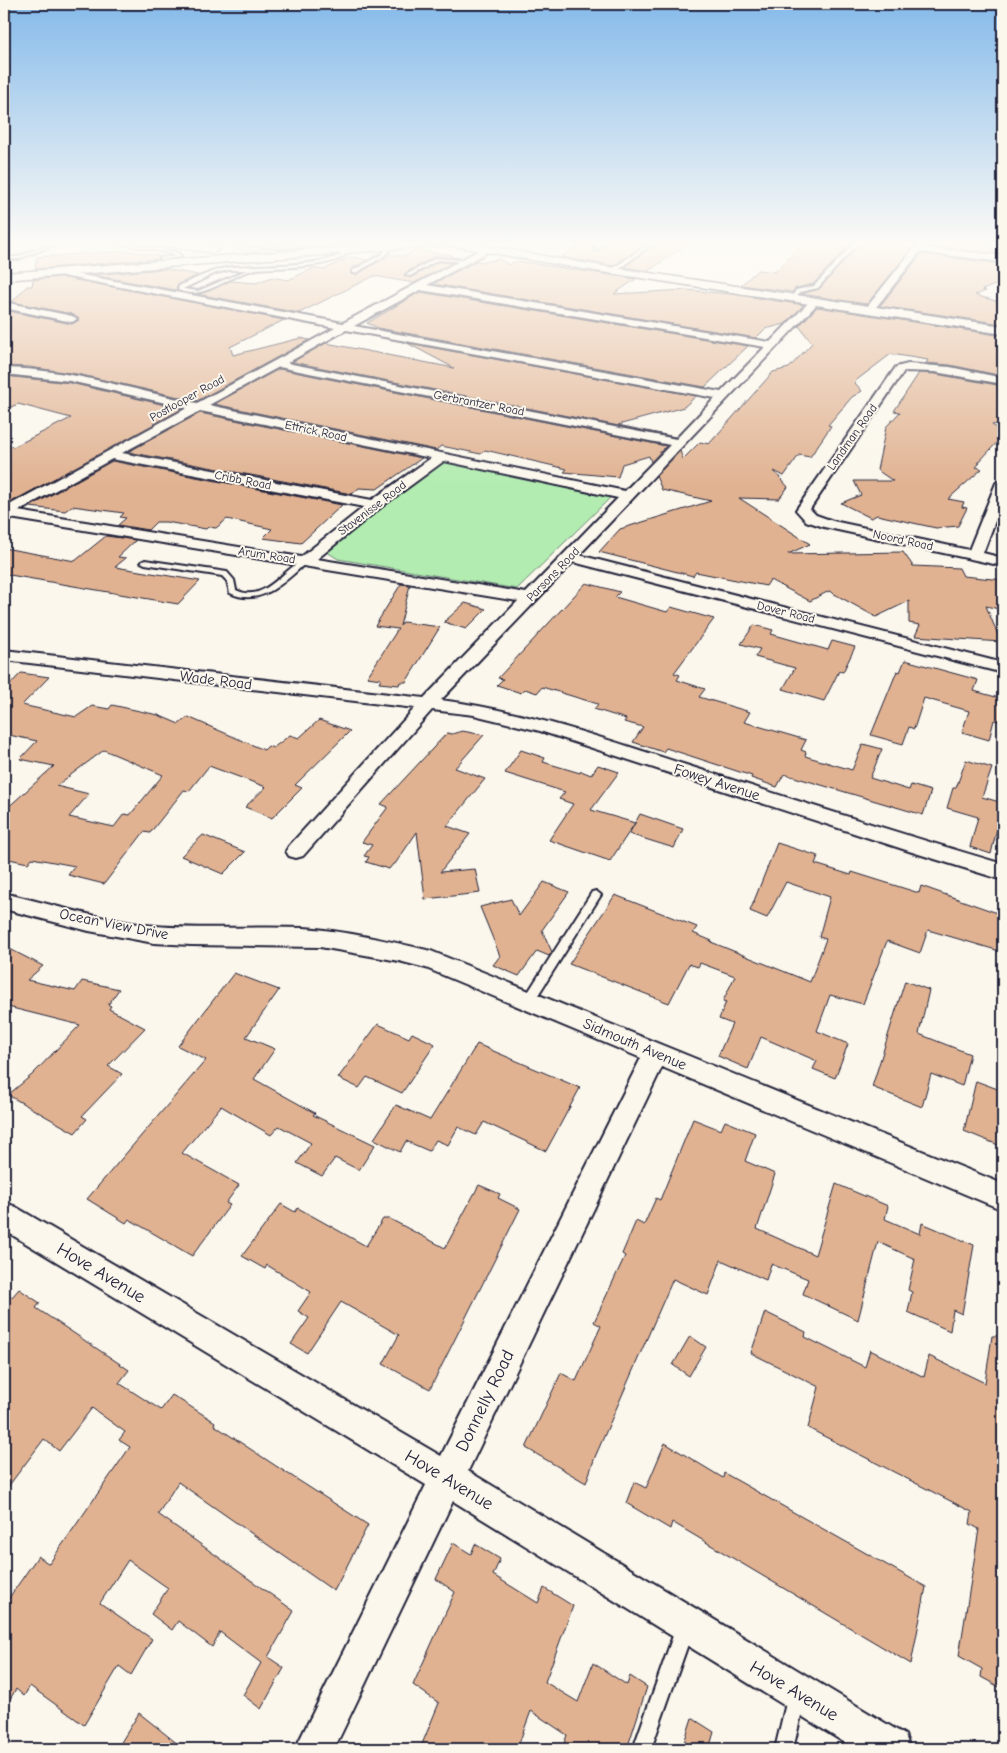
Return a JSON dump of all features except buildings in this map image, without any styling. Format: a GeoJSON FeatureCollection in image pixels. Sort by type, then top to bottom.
{"type":"FeatureCollection","features":[{"type":"Feature","properties":{"kind":"street"},"geometry":{"type":"LineString","coordinates":[[336,324],[723,396]]}},
{"type":"Feature","properties":{"kind":"street","name":"Postlooper Road"},"geometry":{"type":"LineString","coordinates":[[4,513],[352,324]]}},
{"type":"Feature","properties":{"kind":"street"},"geometry":{"type":"LineString","coordinates":[[643,324],[772,345]]}},
{"type":"Feature","properties":{"kind":"street","name":"Parsons Road"},"geometry":{"type":"LineString","coordinates":[[296,851],[428,704],[793,324]]}},
{"type":"Feature","properties":{"kind":"street"},"geometry":{"type":"LineString","coordinates":[[964,324],[1003,330]]}},
{"type":"Feature","properties":{"kind":"street","name":"Gerbrantzer Road"},"geometry":{"type":"LineString","coordinates":[[278,364],[679,443]]}},
{"type":"Feature","properties":{"kind":"street","name":"Landman Road"},"geometry":{"type":"LineString","coordinates":[[805,513],[803,510],[805,505],[900,370],[908,367],[923,367],[1003,380]]}},
{"type":"Feature","properties":{"kind":"street","name":"Ettrick Road"},"geometry":{"type":"LineString","coordinates":[[4,371],[49,373],[628,496]]}},
{"type":"Feature","properties":{"kind":"street","name":"Cribb Road"},"geometry":{"type":"LineString","coordinates":[[110,456],[375,505]]}},
{"type":"Feature","properties":{"kind":"street","name":"Stavenisse Road"},"geometry":{"type":"LineString","coordinates":[[305,561],[375,505],[441,457]]}},
{"type":"Feature","properties":{"kind":"street"},"geometry":{"type":"LineString","coordinates":[[974,556],[1003,483]]}},
{"type":"Feature","properties":{"kind":"street","name":"Arum Road"},"geometry":{"type":"LineString","coordinates":[[4,513],[530,598]]}},
{"type":"Feature","properties":{"kind":"street","name":"Noord Road"},"geometry":{"type":"LineString","coordinates":[[805,513],[829,524],[1003,562]]}},
{"type":"Feature","properties":{"kind":"street","name":"Dover Road"},"geometry":{"type":"LineString","coordinates":[[570,557],[1003,668]]}},
{"type":"Feature","properties":{"kind":"street","name":"Wade Road"},"geometry":{"type":"LineString","coordinates":[[4,655],[428,704]]}},
{"type":"Feature","properties":{"kind":"street","name":"Fowey Avenue"},"geometry":{"type":"LineString","coordinates":[[428,704],[484,712],[545,726],[919,847],[1003,872]]}},
{"type":"Feature","properties":{"kind":"street","name":"Ocean View Drive"},"geometry":{"type":"LineString","coordinates":[[4,901],[131,930],[174,936],[256,937]]}},
{"type":"Feature","properties":{"kind":"street","name":"Sidmouth Avenue"},"geometry":{"type":"LineString","coordinates":[[256,937],[304,937],[352,942],[395,950],[431,960],[1003,1197]]}},
{"type":"Feature","properties":{"kind":"street","name":"Donnelly Road"},"geometry":{"type":"LineString","coordinates":[[314,1749],[656,1052]]}},
{"type":"Feature","properties":{"kind":"street","name":"Hove Avenue"},"geometry":{"type":"LineString","coordinates":[[4,1215],[447,1478],[891,1749]]}},
{"type":"Feature","properties":{"kind":"lane"},"geometry":{"type":"LineString","coordinates":[[145,562],[224,574],[230,580],[232,591],[241,596],[249,596],[264,592],[305,561]]}},
{"type":"Feature","properties":{"kind":"lane"},"geometry":{"type":"LineString","coordinates":[[529,1000],[596,895]]}},
{"type":"Feature","properties":{"kind":"lane"},"geometry":{"type":"LineString","coordinates":[[642,1749],[686,1625]]}},
{"type":"Feature","properties":{"kind":"lane"},"geometry":{"type":"LineString","coordinates":[[784,1749],[797,1693]]}},
{"type":"Feature","properties":{"kind":"green space"},"geometry":{"type":"Polygon","coordinates":[[[445,461],[612,496],[517,589],[338,559],[327,552],[440,462],[445,461]]]}}]}
